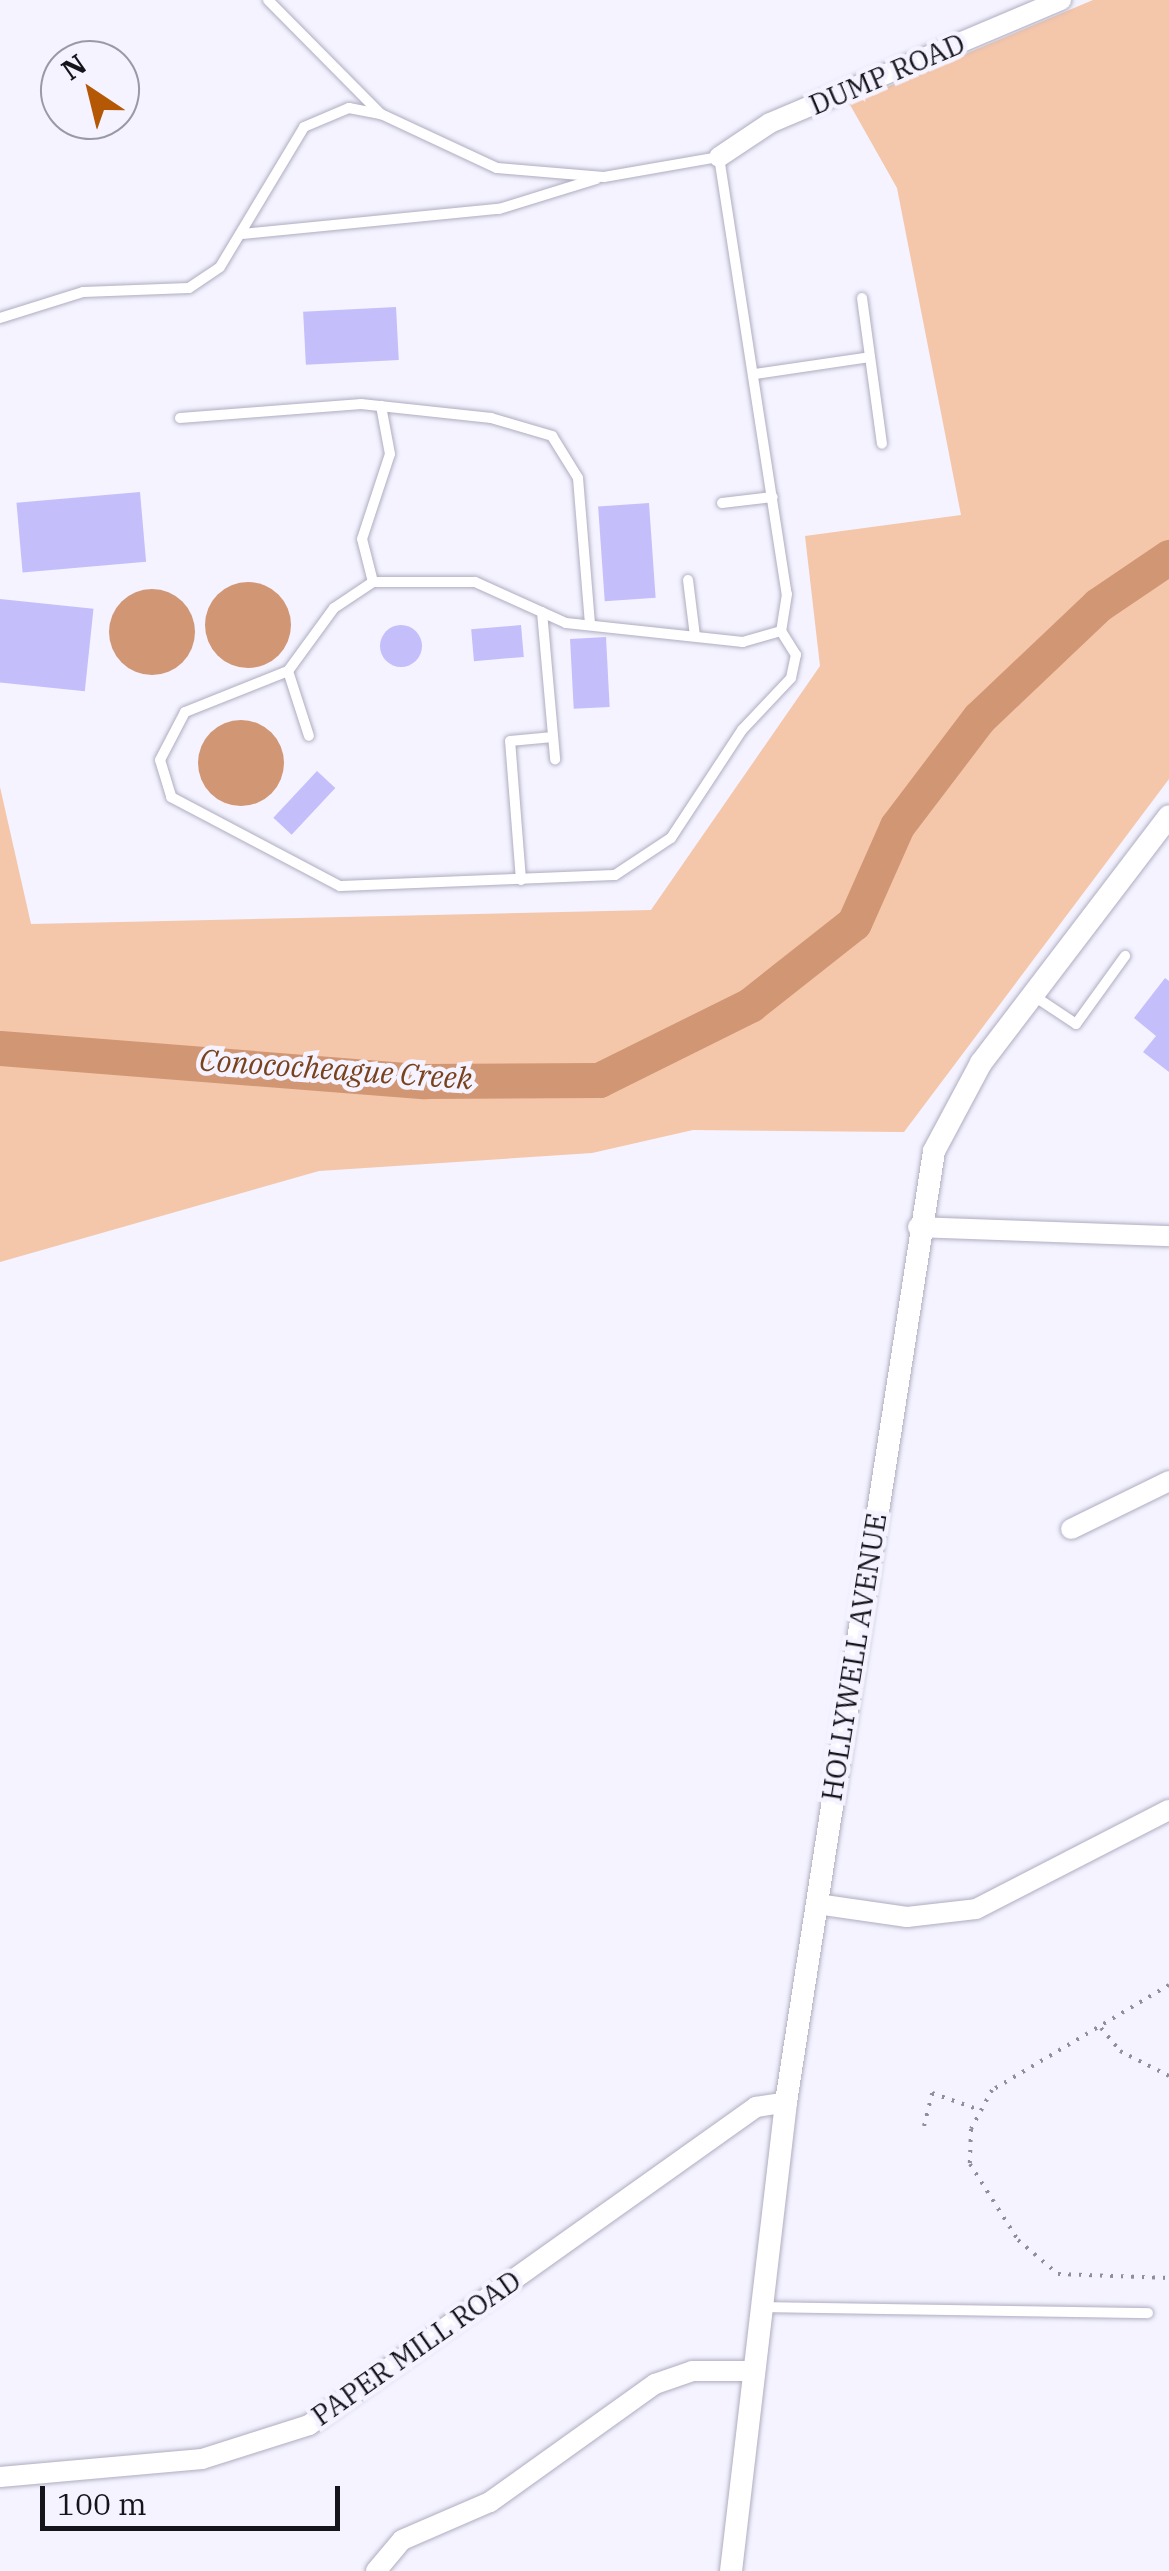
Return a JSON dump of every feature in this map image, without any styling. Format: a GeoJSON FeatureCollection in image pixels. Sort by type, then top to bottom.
{"type":"FeatureCollection","features":[{"type":"Feature","properties":{"kind":"street","name":"DUMP ROAD"},"geometry":{"type":"LineString","coordinates":[[719,157],[770,123],[1061,0]]}},
{"type":"Feature","properties":{"kind":"street","name":"HOLLYWELL AVENUE"},"geometry":{"type":"LineString","coordinates":[[731,2571],[757,2307],[918,1227],[945,1120],[1030,993],[1169,816]]}},
{"type":"Feature","properties":{"kind":"street"},"geometry":{"type":"LineString","coordinates":[[918,1227],[1169,1236]]}},
{"type":"Feature","properties":{"kind":"street"},"geometry":{"type":"LineString","coordinates":[[1072,1529],[1169,1481]]}},
{"type":"Feature","properties":{"kind":"street"},"geometry":{"type":"LineString","coordinates":[[816,1904],[907,1917],[976,1908],[1169,1810]]}},
{"type":"Feature","properties":{"kind":"street","name":"PAPER MILL ROAD"},"geometry":{"type":"LineString","coordinates":[[0,2477],[202,2459],[308,2425],[756,2108],[786,2102]]}},
{"type":"Feature","properties":{"kind":"street"},"geometry":{"type":"LineString","coordinates":[[376,2571],[402,2540],[490,2502],[655,2384],[692,2371],[750,2371]]}},
{"type":"Feature","properties":{"kind":"lane"},"geometry":{"type":"LineString","coordinates":[[268,0],[381,114]]}},
{"type":"Feature","properties":{"kind":"lane"},"geometry":{"type":"LineString","coordinates":[[0,318],[84,292],[189,288],[220,268],[304,127],[349,108],[381,114],[497,168],[604,177]]}},
{"type":"Feature","properties":{"kind":"lane"},"geometry":{"type":"LineString","coordinates":[[242,234],[499,209],[604,177],[719,157],[787,594],[781,631],[796,655],[791,678],[659,850],[615,874],[340,886],[171,797],[160,760],[185,712],[288,672],[334,608],[373,582],[475,582],[542,612],[590,624],[764,642],[781,631]]}},
{"type":"Feature","properties":{"kind":"lane"},"geometry":{"type":"LineString","coordinates":[[862,298],[882,444]]}},
{"type":"Feature","properties":{"kind":"lane"},"geometry":{"type":"LineString","coordinates":[[755,374],[870,357]]}},
{"type":"Feature","properties":{"kind":"lane"},"geometry":{"type":"LineString","coordinates":[[180,418],[381,406],[529,426],[570,454],[590,624]]}},
{"type":"Feature","properties":{"kind":"lane"},"geometry":{"type":"LineString","coordinates":[[373,582],[362,540],[390,454],[381,406]]}},
{"type":"Feature","properties":{"kind":"lane"},"geometry":{"type":"LineString","coordinates":[[722,503],[772,497]]}},
{"type":"Feature","properties":{"kind":"lane"},"geometry":{"type":"LineString","coordinates":[[688,580],[695,636]]}},
{"type":"Feature","properties":{"kind":"lane"},"geometry":{"type":"LineString","coordinates":[[542,612],[555,759]]}},
{"type":"Feature","properties":{"kind":"lane"},"geometry":{"type":"LineString","coordinates":[[288,672],[309,736]]}},
{"type":"Feature","properties":{"kind":"lane"},"geometry":{"type":"LineString","coordinates":[[521,880],[510,741],[553,736]]}},
{"type":"Feature","properties":{"kind":"lane"},"geometry":{"type":"LineString","coordinates":[[1030,993],[1076,1024],[1125,956]]}},
{"type":"Feature","properties":{"kind":"lane"},"geometry":{"type":"LineString","coordinates":[[757,2307],[1148,2314]]}},
{"type":"Feature","properties":{"kind":"path"},"geometry":{"type":"LineString","coordinates":[[1169,1985],[992,2090],[978,2109],[970,2164],[1036,2258],[1088,2281],[1169,2278]]}},
{"type":"Feature","properties":{"kind":"path"},"geometry":{"type":"LineString","coordinates":[[1101,2028],[1120,2052],[1169,2076]]}},
{"type":"Feature","properties":{"kind":"path"},"geometry":{"type":"LineString","coordinates":[[924,2126],[932,2093],[978,2109]]}},
{"type":"Feature","properties":{"kind":"shaded area"},"geometry":{"type":"Polygon","coordinates":[[[1093,0],[1169,0],[1169,779],[904,1132],[693,1130],[592,1153],[319,1171],[0,1262],[0,787],[31,924],[651,910],[820,666],[805,536],[961,515],[897,188],[849,103],[1093,0]]]}},
{"type":"Feature","properties":{"kind":"shaded area"},"geometry":{"type":"Polygon","coordinates":[[[248,582],[272,589],[284,601],[291,625],[284,649],[272,661],[248,668],[224,661],[212,649],[205,625],[212,601],[224,589],[248,582]]]}},
{"type":"Feature","properties":{"kind":"shaded area"},"geometry":{"type":"Polygon","coordinates":[[[144,589],[160,589],[183,601],[192,615],[192,649],[183,663],[160,675],[144,675],[128,668],[116,656],[109,640],[109,624],[116,608],[128,596],[144,589]]]}},
{"type":"Feature","properties":{"kind":"shaded area"},"geometry":{"type":"Polygon","coordinates":[[[241,720],[265,727],[277,739],[284,763],[277,787],[265,799],[241,806],[217,799],[205,787],[198,763],[205,739],[217,727],[241,720]]]}},
{"type":"Feature","properties":{"kind":"building"},"geometry":{"type":"Polygon","coordinates":[[[396,307],[399,360],[306,365],[303,312],[396,307]]]}},
{"type":"Feature","properties":{"kind":"building"},"geometry":{"type":"Polygon","coordinates":[[[140,492],[146,562],[23,573],[16,503],[140,492]]]}},
{"type":"Feature","properties":{"kind":"building"},"geometry":{"type":"Polygon","coordinates":[[[649,503],[656,598],[605,601],[598,507],[649,503]]]}},
{"type":"Feature","properties":{"kind":"building"},"geometry":{"type":"Polygon","coordinates":[[[0,599],[93,609],[85,691],[0,682],[0,599]]]}},
{"type":"Feature","properties":{"kind":"building"},"geometry":{"type":"Polygon","coordinates":[[[401,625],[416,631],[422,646],[416,661],[401,667],[386,661],[380,646],[386,631],[401,625]]]}},
{"type":"Feature","properties":{"kind":"building"},"geometry":{"type":"Polygon","coordinates":[[[521,625],[524,657],[474,661],[471,629],[521,625]]]}},
{"type":"Feature","properties":{"kind":"building"},"geometry":{"type":"Polygon","coordinates":[[[606,637],[610,707],[574,709],[570,639],[606,637]]]}},
{"type":"Feature","properties":{"kind":"building"},"geometry":{"type":"Polygon","coordinates":[[[317,771],[335,788],[292,835],[273,818],[317,771]]]}},
{"type":"Feature","properties":{"kind":"building"},"geometry":{"type":"Polygon","coordinates":[[[1165,978],[1169,981],[1169,1072],[1143,1052],[1156,1036],[1134,1018],[1165,978]]]}},
{"type":"Feature","properties":{"kind":"waterway","name":"Conococheague Creek"},"geometry":{"type":"LineString","coordinates":[[0,1048],[424,1081],[599,1080],[750,1005],[854,923],[897,826],[979,718],[1098,605],[1169,557]]}}]}
